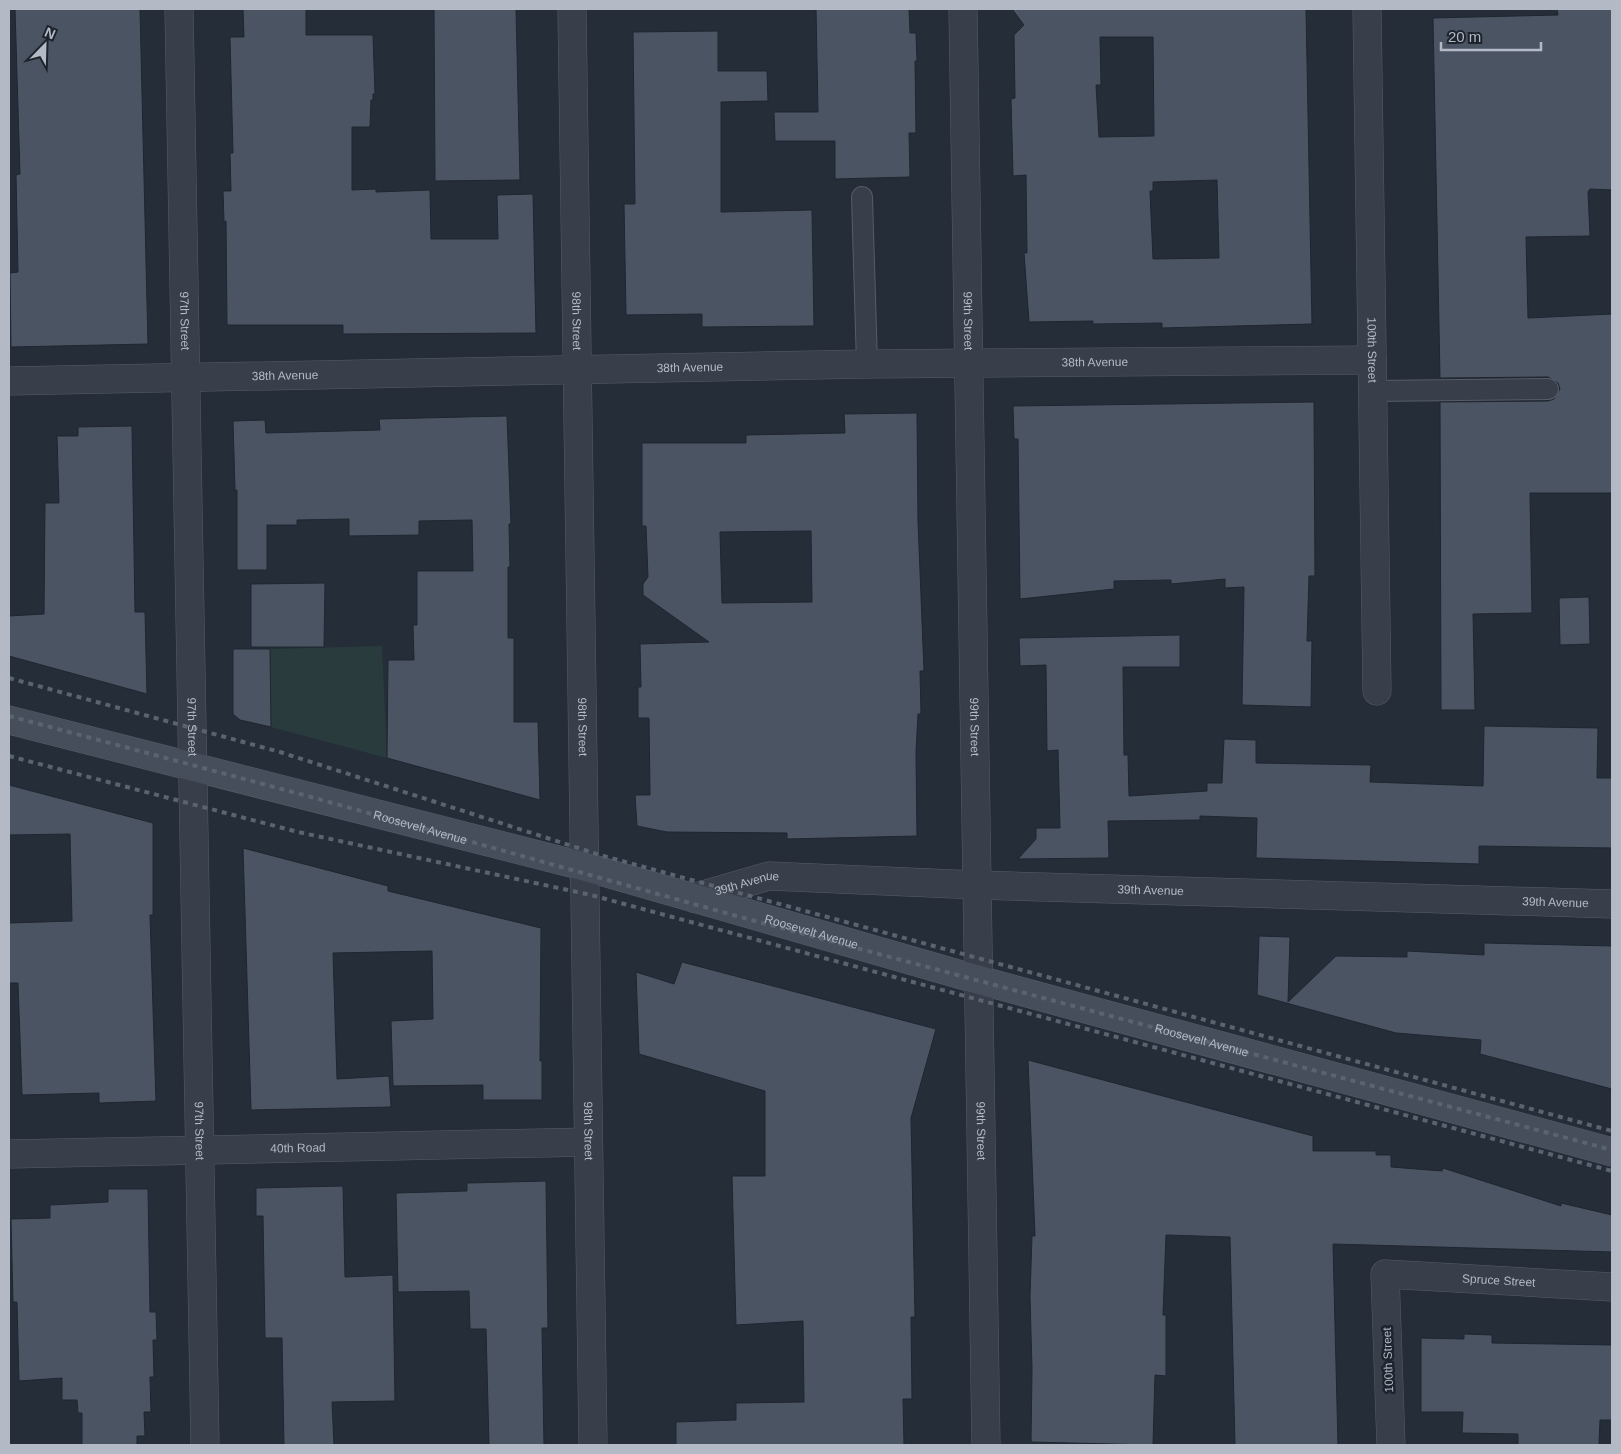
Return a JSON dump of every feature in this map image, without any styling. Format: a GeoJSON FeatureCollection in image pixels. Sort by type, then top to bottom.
{"type":"FeatureCollection","features":[{"type":"Feature","properties":{"kind":"main road","name":"Roosevelt Avenue"},"geometry":{"type":"LineString","coordinates":[[9,720],[586,867],[979,980],[1612,1152]]}},
{"type":"Feature","properties":{"kind":"street","name":"97th Street"},"geometry":{"type":"LineString","coordinates":[[180,9],[205,1445]]}},
{"type":"Feature","properties":{"kind":"street","name":"98th Street"},"geometry":{"type":"LineString","coordinates":[[572,9],[593,1445]]}},
{"type":"Feature","properties":{"kind":"street","name":"99th Street"},"geometry":{"type":"LineString","coordinates":[[963,9],[986,1445]]}},
{"type":"Feature","properties":{"kind":"street","name":"100th Street"},"geometry":{"type":"LineString","coordinates":[[1367,9],[1377,691]]}},
{"type":"Feature","properties":{"kind":"street","name":"38th Avenue"},"geometry":{"type":"LineString","coordinates":[[9,381],[867,364],[1372,360]]}},
{"type":"Feature","properties":{"kind":"street","name":"39th Avenue"},"geometry":{"type":"LineString","coordinates":[[693,898],[769,876],[977,885],[1612,904]]}},
{"type":"Feature","properties":{"kind":"street","name":"40th Road"},"geometry":{"type":"LineString","coordinates":[[9,1154],[588,1142]]}},
{"type":"Feature","properties":{"kind":"street","name":"100th Street"},"geometry":{"type":"LineString","coordinates":[[1385,1274],[1391,1445]]}},
{"type":"Feature","properties":{"kind":"street","name":"Spruce Street"},"geometry":{"type":"LineString","coordinates":[[1385,1274],[1612,1287]]}},
{"type":"Feature","properties":{"kind":"lane"},"geometry":{"type":"LineString","coordinates":[[862,197],[867,364]]}},
{"type":"Feature","properties":{"kind":"lane"},"geometry":{"type":"LineString","coordinates":[[1373,392],[1548,389]]}},
{"type":"Feature","properties":{"kind":"shaded area"},"geometry":{"type":"Polygon","coordinates":[[[382,646],[387,758],[271,727],[270,649],[382,646]]]}},
{"type":"Feature","properties":{"kind":"building"},"geometry":{"type":"Polygon","coordinates":[[[15,9],[140,9],[148,344],[11,347],[10,273],[18,272],[16,175],[20,174],[15,9]]]}},
{"type":"Feature","properties":{"kind":"building"},"geometry":{"type":"Polygon","coordinates":[[[243,9],[306,9],[306,35],[373,35],[375,94],[373,94],[373,100],[371,100],[370,127],[352,127],[352,190],[376,189],[376,192],[430,190],[431,239],[498,239],[497,195],[533,194],[536,333],[343,334],[343,325],[227,325],[226,221],[224,222],[223,191],[231,191],[230,153],[233,153],[230,37],[244,37],[243,9]]]}},
{"type":"Feature","properties":{"kind":"building"},"geometry":{"type":"Polygon","coordinates":[[[434,9],[516,9],[520,180],[435,181],[434,9]]]}},
{"type":"Feature","properties":{"kind":"building"},"geometry":{"type":"Polygon","coordinates":[[[816,9],[909,9],[910,33],[916,33],[917,61],[915,61],[916,133],[909,133],[910,177],[835,179],[835,141],[775,141],[774,112],[818,112],[816,9]]]}},
{"type":"Feature","properties":{"kind":"building"},"geometry":{"type":"Polygon","coordinates":[[[1012,9],[1306,9],[1312,324],[1162,328],[1162,323],[1093,324],[1093,321],[1029,322],[1024,253],[1027,253],[1026,175],[1013,176],[1011,99],[1015,98],[1014,35],[1024,25],[1012,9]],[[1100,37],[1101,85],[1096,85],[1099,137],[1154,136],[1153,37],[1100,37]],[[1217,180],[1153,182],[1153,191],[1150,191],[1153,259],[1219,258],[1217,180]]]}},
{"type":"Feature","properties":{"kind":"building"},"geometry":{"type":"Polygon","coordinates":[[[1557,9],[1612,9],[1612,190],[1590,189],[1588,192],[1590,236],[1526,237],[1528,318],[1612,314],[1612,493],[1530,493],[1532,613],[1473,614],[1475,710],[1441,710],[1440,402],[1548,401],[1554,399],[1560,389],[1558,383],[1548,377],[1440,378],[1433,18],[1558,15],[1557,9]]]}},
{"type":"Feature","properties":{"kind":"building"},"geometry":{"type":"Polygon","coordinates":[[[718,31],[718,71],[767,71],[768,101],[721,102],[721,212],[812,210],[814,326],[702,327],[702,314],[626,315],[624,204],[635,204],[633,32],[718,31]]]}},
{"type":"Feature","properties":{"kind":"building"},"geometry":{"type":"Polygon","coordinates":[[[1314,402],[1315,576],[1309,576],[1307,641],[1312,641],[1311,707],[1242,705],[1244,587],[1225,588],[1225,579],[1171,584],[1171,580],[1114,581],[1114,589],[1020,599],[1018,439],[1014,439],[1013,406],[1314,402]]]}},
{"type":"Feature","properties":{"kind":"building"},"geometry":{"type":"Polygon","coordinates":[[[917,413],[918,521],[924,671],[920,671],[921,714],[918,714],[916,752],[917,836],[787,839],[787,833],[667,832],[637,826],[635,795],[650,795],[649,718],[638,718],[638,687],[641,687],[640,644],[709,642],[643,595],[643,584],[648,577],[646,526],[642,526],[642,443],[746,443],[746,435],[845,433],[844,414],[917,413]],[[811,531],[720,532],[722,603],[812,602],[811,531]]]}},
{"type":"Feature","properties":{"kind":"building"},"geometry":{"type":"Polygon","coordinates":[[[507,416],[511,524],[509,524],[508,638],[514,638],[514,722],[538,722],[540,800],[387,758],[388,660],[414,660],[413,625],[417,625],[417,571],[473,571],[472,520],[419,521],[419,535],[349,536],[349,519],[297,520],[297,525],[267,525],[267,570],[237,570],[237,490],[235,490],[233,421],[265,420],[266,433],[380,430],[379,419],[507,416]]]}},
{"type":"Feature","properties":{"kind":"building"},"geometry":{"type":"Polygon","coordinates":[[[132,426],[135,612],[145,612],[147,694],[9,656],[9,616],[44,614],[45,503],[59,503],[57,436],[78,436],[78,427],[132,426]]]}},
{"type":"Feature","properties":{"kind":"building"},"geometry":{"type":"Polygon","coordinates":[[[325,583],[324,647],[251,647],[251,584],[325,583]]]}},
{"type":"Feature","properties":{"kind":"building"},"geometry":{"type":"Polygon","coordinates":[[[1589,597],[1590,644],[1560,645],[1559,598],[1589,597]]]}},
{"type":"Feature","properties":{"kind":"building"},"geometry":{"type":"Polygon","coordinates":[[[1180,635],[1180,667],[1123,667],[1124,755],[1128,755],[1129,796],[1207,791],[1207,783],[1222,783],[1224,739],[1256,740],[1256,763],[1371,765],[1370,782],[1483,786],[1484,726],[1598,728],[1597,778],[1612,778],[1612,848],[1479,846],[1479,864],[1256,858],[1257,818],[1200,816],[1200,820],[1108,821],[1109,858],[1018,859],[1036,839],[1036,828],[1060,828],[1058,750],[1047,751],[1046,665],[1020,666],[1019,638],[1180,635]]]}},
{"type":"Feature","properties":{"kind":"building"},"geometry":{"type":"Polygon","coordinates":[[[233,649],[270,649],[271,727],[240,720],[233,714],[233,649]]]}},
{"type":"Feature","properties":{"kind":"building"},"geometry":{"type":"Polygon","coordinates":[[[9,785],[153,823],[153,915],[150,915],[156,1101],[99,1103],[99,1093],[22,1095],[18,983],[9,983],[9,923],[72,921],[70,834],[9,835],[9,785]]]}},
{"type":"Feature","properties":{"kind":"building"},"geometry":{"type":"Polygon","coordinates":[[[243,848],[388,886],[388,891],[541,928],[540,1061],[542,1061],[542,1100],[483,1100],[483,1085],[393,1086],[391,1021],[433,1019],[432,951],[333,953],[337,1079],[389,1076],[391,1107],[251,1110],[243,848]]]}},
{"type":"Feature","properties":{"kind":"building"},"geometry":{"type":"Polygon","coordinates":[[[1259,936],[1290,937],[1288,1002],[1336,956],[1407,957],[1407,951],[1484,955],[1484,943],[1612,946],[1612,1089],[1480,1054],[1481,1040],[1396,1033],[1257,995],[1259,936]]]}},
{"type":"Feature","properties":{"kind":"building"},"geometry":{"type":"Polygon","coordinates":[[[682,962],[936,1029],[911,1118],[915,1317],[911,1317],[912,1399],[903,1399],[904,1445],[676,1445],[676,1422],[736,1420],[736,1403],[804,1402],[803,1321],[736,1325],[732,1176],[765,1176],[765,1091],[639,1054],[636,972],[674,984],[682,962]]]}},
{"type":"Feature","properties":{"kind":"building"},"geometry":{"type":"Polygon","coordinates":[[[1028,1060],[1313,1136],[1313,1151],[1376,1151],[1376,1155],[1391,1155],[1391,1167],[1442,1171],[1443,1168],[1561,1206],[1561,1203],[1612,1215],[1612,1252],[1333,1244],[1338,1445],[1235,1445],[1230,1237],[1166,1235],[1163,1315],[1166,1315],[1166,1376],[1155,1375],[1153,1445],[1031,1442],[1032,1369],[1030,1297],[1032,1236],[1035,1236],[1028,1060]]]}},
{"type":"Feature","properties":{"kind":"building"},"geometry":{"type":"Polygon","coordinates":[[[546,1181],[548,1328],[542,1328],[544,1445],[489,1445],[486,1329],[470,1329],[469,1291],[398,1292],[396,1193],[467,1191],[467,1183],[546,1181]]]}},
{"type":"Feature","properties":{"kind":"building"},"geometry":{"type":"Polygon","coordinates":[[[343,1186],[345,1277],[393,1275],[395,1401],[332,1402],[334,1445],[284,1445],[282,1338],[265,1338],[263,1216],[256,1216],[256,1188],[343,1186]]]}},
{"type":"Feature","properties":{"kind":"building"},"geometry":{"type":"Polygon","coordinates":[[[108,1189],[148,1189],[150,1312],[156,1312],[157,1340],[153,1340],[154,1377],[150,1377],[151,1412],[144,1412],[145,1436],[137,1436],[137,1445],[82,1445],[82,1413],[78,1413],[77,1400],[62,1400],[62,1378],[19,1381],[17,1302],[13,1302],[11,1219],[50,1218],[50,1205],[108,1202],[108,1189]]]}},
{"type":"Feature","properties":{"kind":"building"},"geometry":{"type":"Polygon","coordinates":[[[1464,1334],[1492,1335],[1492,1343],[1612,1345],[1612,1420],[1600,1420],[1599,1445],[1518,1445],[1518,1434],[1462,1433],[1463,1412],[1421,1412],[1421,1338],[1464,1339],[1464,1334]]]}},
{"type":"Feature","properties":{"kind":"railway"},"geometry":{"type":"LineString","coordinates":[[9,678],[280,752],[600,855],[1612,1131]]}},
{"type":"Feature","properties":{"kind":"railway"},"geometry":{"type":"LineString","coordinates":[[9,716],[304,795],[733,915],[1612,1150]]}},
{"type":"Feature","properties":{"kind":"railway"},"geometry":{"type":"LineString","coordinates":[[9,756],[298,832],[591,895],[1612,1171]]}}]}
